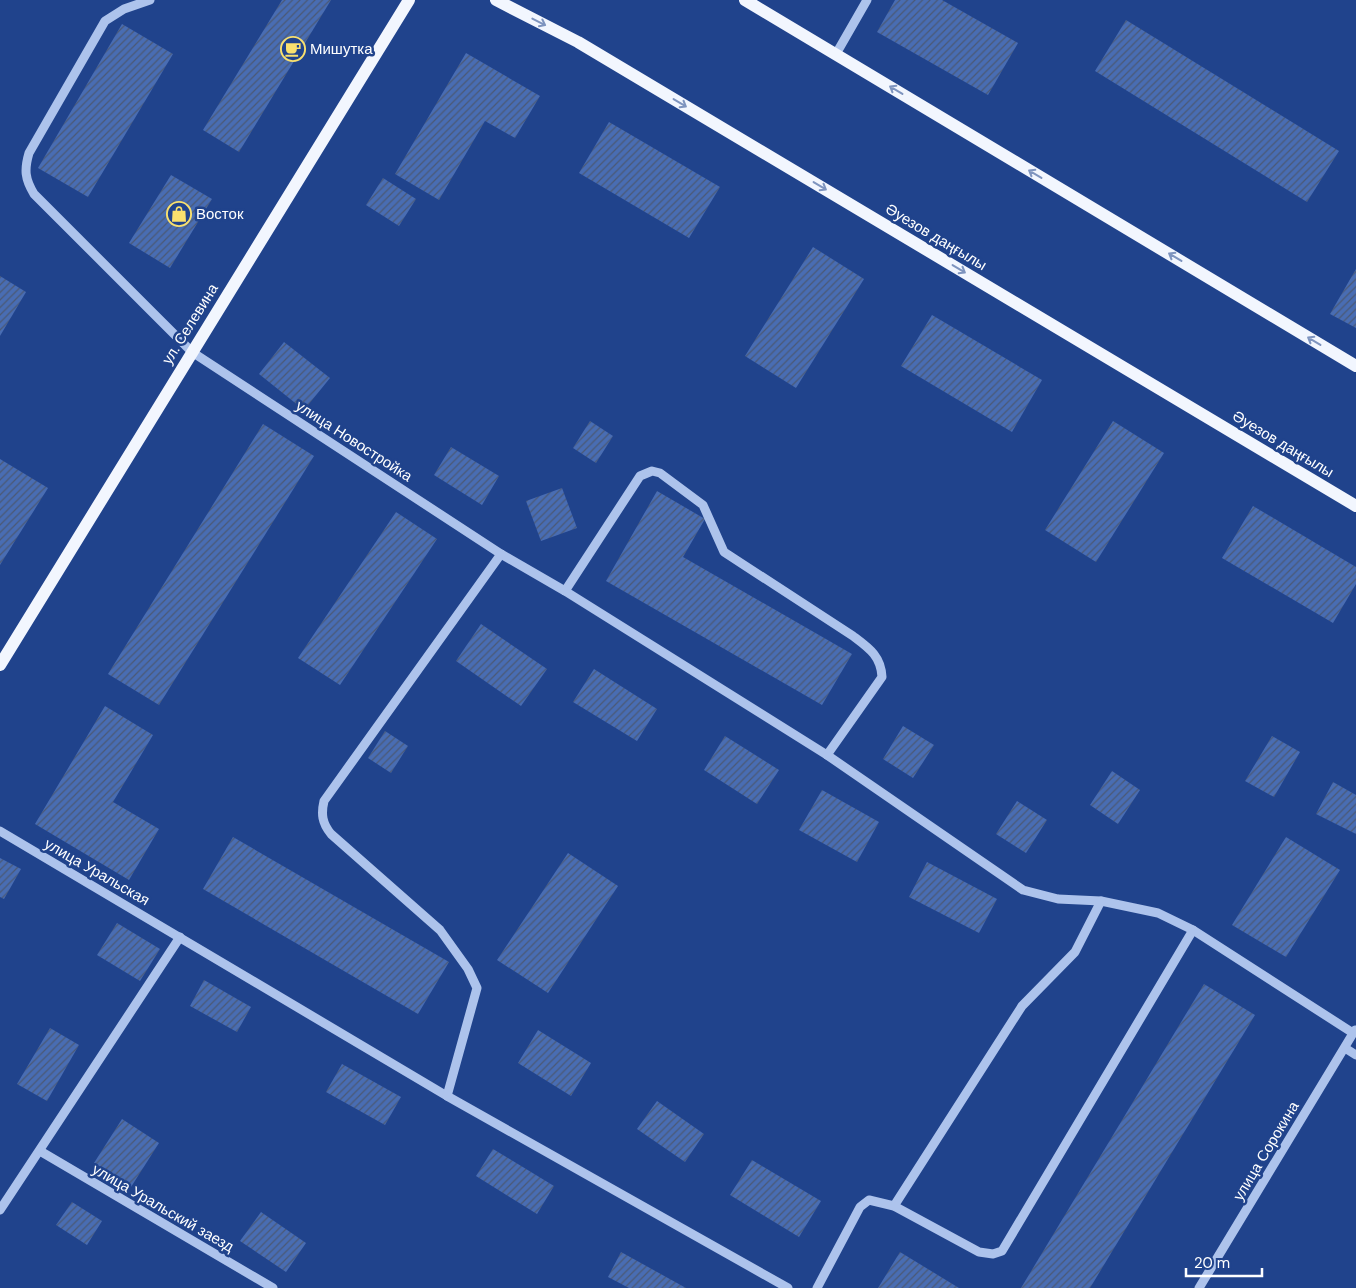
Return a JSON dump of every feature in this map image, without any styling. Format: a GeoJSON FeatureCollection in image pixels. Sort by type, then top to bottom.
{"type":"FeatureCollection","features":[{"type":"Feature","properties":{"kind":"main road","name":"ул. Селевина"},"geometry":{"type":"LineString","coordinates":[[0,665],[409,0]]}},
{"type":"Feature","properties":{"kind":"main road","name":"Әуезов даңғылы"},"geometry":{"type":"LineString","coordinates":[[496,0],[578,42],[1356,506]]}},
{"type":"Feature","properties":{"kind":"main road"},"geometry":{"type":"LineString","coordinates":[[745,0],[1356,366]]}},
{"type":"Feature","properties":{"kind":"street","name":"улица Новостройка"},"geometry":{"type":"LineString","coordinates":[[150,0],[124,9],[105,21],[29,153],[25,166],[26,179],[34,194],[192,352],[501,554],[565,591],[827,755],[1023,890],[1058,899],[1101,901],[1158,913],[1193,930],[1355,1031]]}},
{"type":"Feature","properties":{"kind":"street"},"geometry":{"type":"LineString","coordinates":[[836,54],[867,0]]}},
{"type":"Feature","properties":{"kind":"street"},"geometry":{"type":"LineString","coordinates":[[565,591],[640,476],[652,472],[660,473],[703,506],[724,552],[853,636],[870,649],[882,664],[882,677],[827,755]]}},
{"type":"Feature","properties":{"kind":"street"},"geometry":{"type":"LineString","coordinates":[[447,1096],[477,988],[468,969],[440,930],[331,834],[323,821],[322,810],[324,801],[501,554]]}},
{"type":"Feature","properties":{"kind":"street","name":"улица Уральская"},"geometry":{"type":"LineString","coordinates":[[0,831],[447,1096],[788,1288]]}},
{"type":"Feature","properties":{"kind":"street"},"geometry":{"type":"LineString","coordinates":[[894,1206],[1022,1006],[1075,952],[1101,901]]}},
{"type":"Feature","properties":{"kind":"street"},"geometry":{"type":"LineString","coordinates":[[817,1288],[863,1203],[869,1200],[894,1206],[979,1252],[992,1254],[1002,1251],[1193,930]]}},
{"type":"Feature","properties":{"kind":"street"},"geometry":{"type":"LineString","coordinates":[[0,1210],[180,937]]}},
{"type":"Feature","properties":{"kind":"street","name":"улица Сорокина"},"geometry":{"type":"LineString","coordinates":[[1199,1288],[1355,1031]]}},
{"type":"Feature","properties":{"kind":"street"},"geometry":{"type":"LineString","coordinates":[[1345,1048],[1356,1055]]}},
{"type":"Feature","properties":{"kind":"street","name":"улица Уральский заезд"},"geometry":{"type":"LineString","coordinates":[[40,1151],[273,1288]]}},
{"type":"Feature","properties":{"kind":"building"},"geometry":{"type":"Polygon","coordinates":[[[282,0],[331,0],[239,152],[203,130],[282,0]]]}},
{"type":"Feature","properties":{"kind":"building"},"geometry":{"type":"Polygon","coordinates":[[[895,0],[942,0],[1018,43],[988,95],[877,32],[895,0]]]}},
{"type":"Feature","properties":{"kind":"building"},"geometry":{"type":"Polygon","coordinates":[[[1126,20],[1339,151],[1307,202],[1095,71],[1126,20]]]}},
{"type":"Feature","properties":{"kind":"building"},"geometry":{"type":"Polygon","coordinates":[[[122,24],[173,54],[88,197],[38,168],[122,24]]]}},
{"type":"Feature","properties":{"kind":"building"},"geometry":{"type":"Polygon","coordinates":[[[466,53],[540,96],[515,138],[485,121],[439,200],[395,174],[466,53]]]}},
{"type":"Feature","properties":{"kind":"building"},"geometry":{"type":"Polygon","coordinates":[[[609,122],[720,187],[689,238],[579,173],[609,122]]]}},
{"type":"Feature","properties":{"kind":"building"},"geometry":{"type":"Polygon","coordinates":[[[171,175],[212,199],[170,268],[129,243],[171,175]]]}},
{"type":"Feature","properties":{"kind":"building"},"geometry":{"type":"Polygon","coordinates":[[[383,178],[416,199],[399,226],[366,205],[383,178]]]}},
{"type":"Feature","properties":{"kind":"building"},"geometry":{"type":"Polygon","coordinates":[[[813,247],[864,279],[796,388],[745,356],[813,247]]]}},
{"type":"Feature","properties":{"kind":"building"},"geometry":{"type":"Polygon","coordinates":[[[1356,269],[1356,328],[1330,314],[1356,269]]]}},
{"type":"Feature","properties":{"kind":"building"},"geometry":{"type":"Polygon","coordinates":[[[0,276],[26,292],[0,336],[0,276]]]}},
{"type":"Feature","properties":{"kind":"building"},"geometry":{"type":"Polygon","coordinates":[[[932,315],[1042,380],[1012,432],[901,366],[932,315]]]}},
{"type":"Feature","properties":{"kind":"building"},"geometry":{"type":"Polygon","coordinates":[[[284,342],[330,378],[304,410],[259,374],[284,342]]]}},
{"type":"Feature","properties":{"kind":"building"},"geometry":{"type":"Polygon","coordinates":[[[590,421],[613,436],[596,463],[573,448],[590,421]]]}},
{"type":"Feature","properties":{"kind":"building"},"geometry":{"type":"Polygon","coordinates":[[[1113,421],[1164,453],[1096,562],[1045,530],[1113,421]]]}},
{"type":"Feature","properties":{"kind":"building"},"geometry":{"type":"Polygon","coordinates":[[[263,424],[314,456],[159,705],[108,674],[263,424]]]}},
{"type":"Feature","properties":{"kind":"building"},"geometry":{"type":"Polygon","coordinates":[[[451,447],[499,476],[482,505],[434,475],[451,447]]]}},
{"type":"Feature","properties":{"kind":"building"},"geometry":{"type":"Polygon","coordinates":[[[0,459],[48,488],[0,565],[0,459]]]}},
{"type":"Feature","properties":{"kind":"building"},"geometry":{"type":"Polygon","coordinates":[[[562,488],[577,528],[541,541],[526,501],[562,488]]]}},
{"type":"Feature","properties":{"kind":"building"},"geometry":{"type":"Polygon","coordinates":[[[657,491],[705,519],[683,557],[852,654],[822,705],[606,581],[657,491]]]}},
{"type":"Feature","properties":{"kind":"building"},"geometry":{"type":"Polygon","coordinates":[[[1253,506],[1356,567],[1356,584],[1333,623],[1222,558],[1253,506]]]}},
{"type":"Feature","properties":{"kind":"building"},"geometry":{"type":"Polygon","coordinates":[[[396,512],[437,539],[340,685],[298,658],[396,512]]]}},
{"type":"Feature","properties":{"kind":"building"},"geometry":{"type":"Polygon","coordinates":[[[481,624],[547,669],[521,706],[456,661],[481,624]]]}},
{"type":"Feature","properties":{"kind":"building"},"geometry":{"type":"Polygon","coordinates":[[[594,669],[657,709],[637,741],[573,702],[594,669]]]}},
{"type":"Feature","properties":{"kind":"building"},"geometry":{"type":"Polygon","coordinates":[[[105,706],[153,735],[113,802],[159,829],[129,880],[35,824],[105,706]]]}},
{"type":"Feature","properties":{"kind":"building"},"geometry":{"type":"Polygon","coordinates":[[[903,726],[934,745],[913,778],[883,759],[903,726]]]}},
{"type":"Feature","properties":{"kind":"building"},"geometry":{"type":"Polygon","coordinates":[[[385,731],[408,746],[391,773],[368,758],[385,731]]]}},
{"type":"Feature","properties":{"kind":"building"},"geometry":{"type":"Polygon","coordinates":[[[725,736],[779,770],[757,804],[704,770],[725,736]]]}},
{"type":"Feature","properties":{"kind":"building"},"geometry":{"type":"Polygon","coordinates":[[[1272,736],[1300,752],[1274,797],[1245,781],[1272,736]]]}},
{"type":"Feature","properties":{"kind":"building"},"geometry":{"type":"Polygon","coordinates":[[[1112,771],[1140,790],[1118,824],[1090,805],[1112,771]]]}},
{"type":"Feature","properties":{"kind":"building"},"geometry":{"type":"Polygon","coordinates":[[[1333,782],[1356,795],[1356,834],[1316,814],[1333,782]]]}},
{"type":"Feature","properties":{"kind":"building"},"geometry":{"type":"Polygon","coordinates":[[[822,790],[879,822],[857,862],[799,830],[822,790]]]}},
{"type":"Feature","properties":{"kind":"building"},"geometry":{"type":"Polygon","coordinates":[[[1017,801],[1047,820],[1026,853],[996,834],[1017,801]]]}},
{"type":"Feature","properties":{"kind":"building"},"geometry":{"type":"Polygon","coordinates":[[[233,837],[449,962],[418,1014],[203,889],[233,837]]]}},
{"type":"Feature","properties":{"kind":"building"},"geometry":{"type":"Polygon","coordinates":[[[1286,837],[1340,870],[1286,957],[1232,925],[1286,837]]]}},
{"type":"Feature","properties":{"kind":"building"},"geometry":{"type":"Polygon","coordinates":[[[568,853],[618,886],[548,993],[497,960],[568,853]]]}},
{"type":"Feature","properties":{"kind":"building"},"geometry":{"type":"Polygon","coordinates":[[[0,858],[21,869],[4,899],[0,897],[0,858]]]}},
{"type":"Feature","properties":{"kind":"building"},"geometry":{"type":"Polygon","coordinates":[[[927,862],[997,899],[979,933],[909,897],[927,862]]]}},
{"type":"Feature","properties":{"kind":"building"},"geometry":{"type":"Polygon","coordinates":[[[117,923],[160,949],[140,981],[97,955],[117,923]]]}},
{"type":"Feature","properties":{"kind":"building"},"geometry":{"type":"Polygon","coordinates":[[[204,980],[251,1007],[237,1032],[190,1006],[204,980]]]}},
{"type":"Feature","properties":{"kind":"building"},"geometry":{"type":"Polygon","coordinates":[[[1204,984],[1255,1015],[1090,1288],[1021,1288],[1204,984]]]}},
{"type":"Feature","properties":{"kind":"building"},"geometry":{"type":"Polygon","coordinates":[[[50,1028],[79,1045],[47,1101],[17,1084],[50,1028]]]}},
{"type":"Feature","properties":{"kind":"building"},"geometry":{"type":"Polygon","coordinates":[[[538,1030],[591,1063],[571,1096],[518,1063],[538,1030]]]}},
{"type":"Feature","properties":{"kind":"building"},"geometry":{"type":"Polygon","coordinates":[[[342,1064],[401,1097],[385,1125],[326,1092],[342,1064]]]}},
{"type":"Feature","properties":{"kind":"building"},"geometry":{"type":"Polygon","coordinates":[[[657,1101],[704,1134],[685,1162],[637,1129],[657,1101]]]}},
{"type":"Feature","properties":{"kind":"building"},"geometry":{"type":"Polygon","coordinates":[[[122,1119],[159,1143],[131,1187],[94,1163],[122,1119]]]}},
{"type":"Feature","properties":{"kind":"building"},"geometry":{"type":"Polygon","coordinates":[[[493,1149],[554,1186],[537,1214],[476,1176],[493,1149]]]}},
{"type":"Feature","properties":{"kind":"building"},"geometry":{"type":"Polygon","coordinates":[[[752,1160],[821,1201],[799,1237],[730,1195],[752,1160]]]}},
{"type":"Feature","properties":{"kind":"building"},"geometry":{"type":"Polygon","coordinates":[[[72,1202],[102,1221],[87,1245],[56,1225],[72,1202]]]}},
{"type":"Feature","properties":{"kind":"building"},"geometry":{"type":"Polygon","coordinates":[[[261,1212],[306,1243],[286,1272],[240,1241],[261,1212]]]}},
{"type":"Feature","properties":{"kind":"building"},"geometry":{"type":"Polygon","coordinates":[[[621,1252],[686,1288],[629,1288],[608,1277],[621,1252]]]}},
{"type":"Feature","properties":{"kind":"building"},"geometry":{"type":"Polygon","coordinates":[[[900,1252],[959,1288],[878,1288],[900,1252]]]}},
{"type":"Feature","properties":{"kind":"place","name":"Мишутка"},"geometry":{"type":"Point","coordinates":[293,49]}},
{"type":"Feature","properties":{"kind":"place","name":"Восток"},"geometry":{"type":"Point","coordinates":[179,214]}}]}
